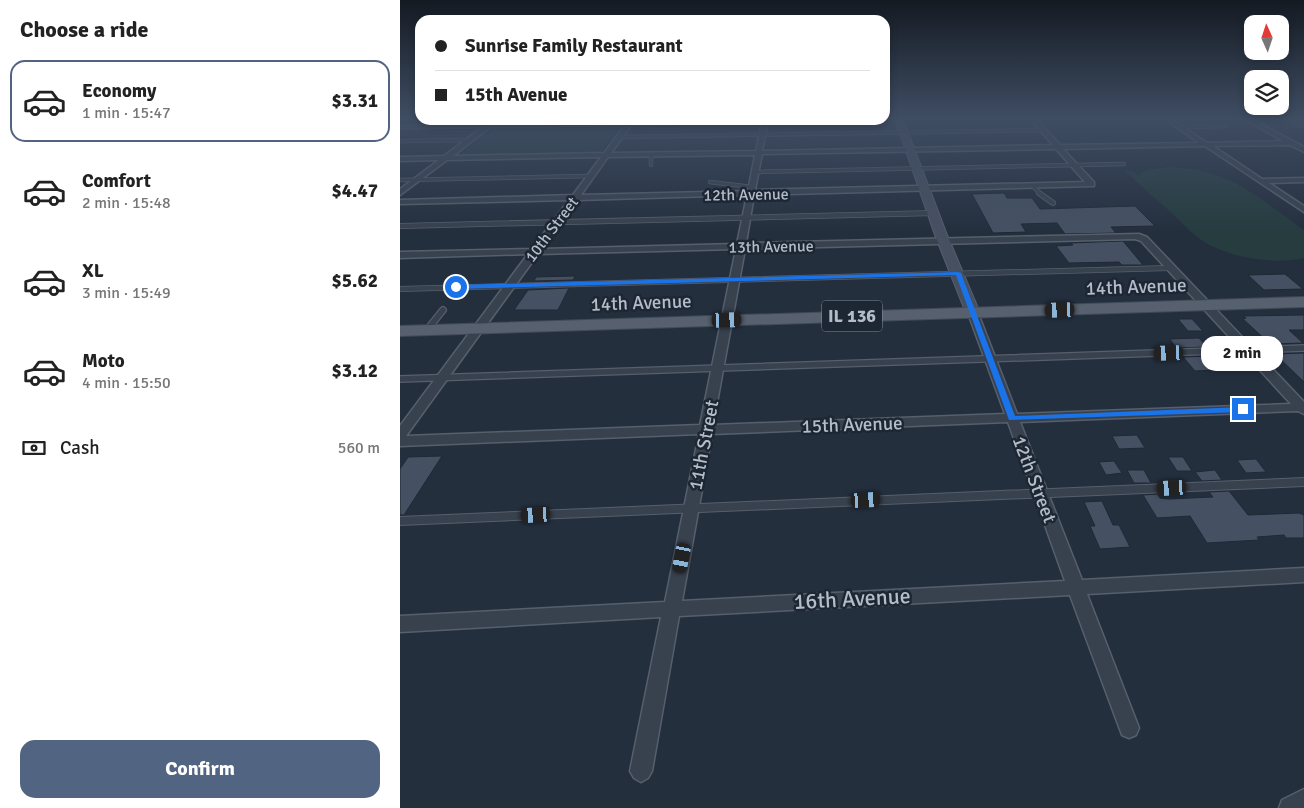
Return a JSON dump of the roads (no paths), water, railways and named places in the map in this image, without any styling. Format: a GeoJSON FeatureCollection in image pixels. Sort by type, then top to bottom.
{"type":"FeatureCollection","features":[{"type":"Feature","properties":{"kind":"main road","name":"14th Avenue"},"geometry":{"type":"LineString","coordinates":[[400,330],[1304,302]]}},
{"type":"Feature","properties":{"kind":"street"},"geometry":{"type":"LineString","coordinates":[[400,159],[514,157]]}},
{"type":"Feature","properties":{"kind":"street","name":"10th Street"},"geometry":{"type":"LineString","coordinates":[[400,435],[554,223],[605,157]]}},
{"type":"Feature","properties":{"kind":"street","name":"11th Street"},"geometry":{"type":"LineString","coordinates":[[641,771],[758,157]]}},
{"type":"Feature","properties":{"kind":"street","name":"12th Street"},"geometry":{"type":"LineString","coordinates":[[913,157],[1129,728]]}},
{"type":"Feature","properties":{"kind":"street"},"geometry":{"type":"LineString","coordinates":[[1068,157],[1076,166]]}},
{"type":"Feature","properties":{"kind":"street"},"geometry":{"type":"LineString","coordinates":[[1225,157],[1304,210]]}},
{"type":"Feature","properties":{"kind":"street"},"geometry":{"type":"LineString","coordinates":[[400,194],[445,158]]}},
{"type":"Feature","properties":{"kind":"street","name":"12th Avenue"},"geometry":{"type":"LineString","coordinates":[[400,202],[575,198],[752,190],[925,190],[1092,184],[1076,166]]}},
{"type":"Feature","properties":{"kind":"street"},"geometry":{"type":"LineString","coordinates":[[1261,181],[1302,181]]}},
{"type":"Feature","properties":{"kind":"street","name":"13th Avenue"},"geometry":{"type":"LineString","coordinates":[[400,255],[1142,237],[1169,268]]}},
{"type":"Feature","properties":{"kind":"street"},"geometry":{"type":"LineString","coordinates":[[1169,268],[1303,408]]}},
{"type":"Feature","properties":{"kind":"street","name":"15th Avenue"},"geometry":{"type":"LineString","coordinates":[[400,441],[1303,408]]}},
{"type":"Feature","properties":{"kind":"street","name":"16th Avenue"},"geometry":{"type":"LineString","coordinates":[[400,624],[1304,575]]}},
{"type":"Feature","properties":{"kind":"street"},"geometry":{"type":"LineString","coordinates":[[1290,808],[1304,800]]}},
{"type":"Feature","properties":{"kind":"lane"},"geometry":{"type":"LineString","coordinates":[[651,157],[651,165]]}},
{"type":"Feature","properties":{"kind":"lane"},"geometry":{"type":"LineString","coordinates":[[755,172],[1124,164]]}},
{"type":"Feature","properties":{"kind":"lane"},"geometry":{"type":"LineString","coordinates":[[400,180],[590,176]]}},
{"type":"Feature","properties":{"kind":"lane"},"geometry":{"type":"LineString","coordinates":[[710,182],[752,190]]}},
{"type":"Feature","properties":{"kind":"lane"},"geometry":{"type":"LineString","coordinates":[[1034,187],[1040,195],[1053,203]]}},
{"type":"Feature","properties":{"kind":"lane"},"geometry":{"type":"LineString","coordinates":[[1294,203],[1304,203]]}},
{"type":"Feature","properties":{"kind":"lane"},"geometry":{"type":"LineString","coordinates":[[400,226],[935,214]]}},
{"type":"Feature","properties":{"kind":"lane"},"geometry":{"type":"LineString","coordinates":[[400,289],[1169,268]]}},
{"type":"Feature","properties":{"kind":"lane"},"geometry":{"type":"LineString","coordinates":[[427,330],[443,310]]}},
{"type":"Feature","properties":{"kind":"lane"},"geometry":{"type":"LineString","coordinates":[[400,380],[1304,348]]}},
{"type":"Feature","properties":{"kind":"lane"},"geometry":{"type":"LineString","coordinates":[[400,521],[1304,482]]}}]}
